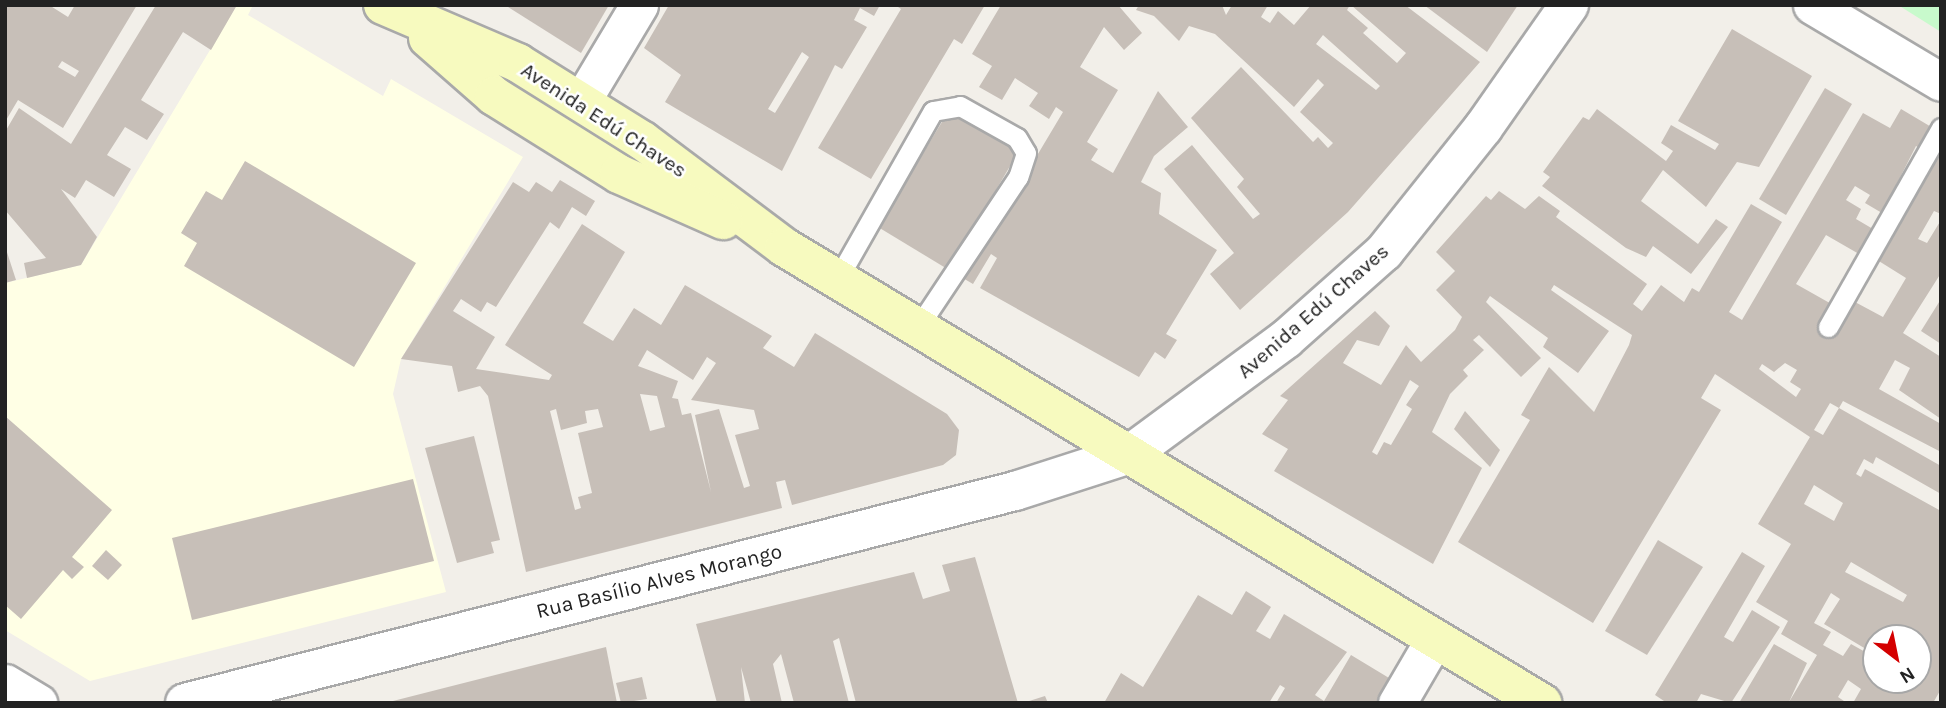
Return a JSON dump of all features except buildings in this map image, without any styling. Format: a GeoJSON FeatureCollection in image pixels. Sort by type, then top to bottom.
{"type":"FeatureCollection","features":[{"type":"Feature","properties":{"kind":"main road","name":"Avenida Edú Chaves"},"geometry":{"type":"LineString","coordinates":[[395,13],[518,63],[581,102],[785,247],[1542,703]]}},
{"type":"Feature","properties":{"kind":"main road","name":"Avenida Edú Chaves"},"geometry":{"type":"LineString","coordinates":[[395,13],[494,96],[619,174],[785,247]]}},
{"type":"Feature","properties":{"kind":"street"},"geometry":{"type":"LineString","coordinates":[[581,102],[639,5]]}},
{"type":"Feature","properties":{"kind":"street","name":"Avenida Edú Chaves"},"geometry":{"type":"LineString","coordinates":[[1130,454],[1286,339],[1384,252],[1483,128],[1569,5]]}},
{"type":"Feature","properties":{"kind":"street"},"geometry":{"type":"LineString","coordinates":[[1812,5],[1941,82]]}},
{"type":"Feature","properties":{"kind":"street","name":"Rua Basílio Alves Morango"},"geometry":{"type":"LineString","coordinates":[[186,703],[1015,491],[1130,454]]}},
{"type":"Feature","properties":{"kind":"street"},"geometry":{"type":"LineString","coordinates":[[1397,703],[1435,638]]}},
{"type":"Feature","properties":{"kind":"street"},"geometry":{"type":"LineString","coordinates":[[5,683],[38,703]]}},
{"type":"Feature","properties":{"kind":"lane"},"geometry":{"type":"LineString","coordinates":[[838,278],[933,111],[960,106],[1017,138],[1026,153],[1018,177],[918,327]]}},
{"type":"Feature","properties":{"kind":"lane"},"geometry":{"type":"LineString","coordinates":[[1828,327],[1941,128]]}},
{"type":"Feature","properties":{"kind":"shaded area"},"geometry":{"type":"Polygon","coordinates":[[[237,5],[253,5],[248,15],[383,96],[391,79],[523,157],[401,359],[393,394],[446,592],[90,681],[5,630],[5,283],[81,265],[237,5]]]}},
{"type":"Feature","properties":{"kind":"green space"},"geometry":{"type":"Polygon","coordinates":[[[1898,5],[1941,5],[1941,32],[1898,5]]]}}]}
